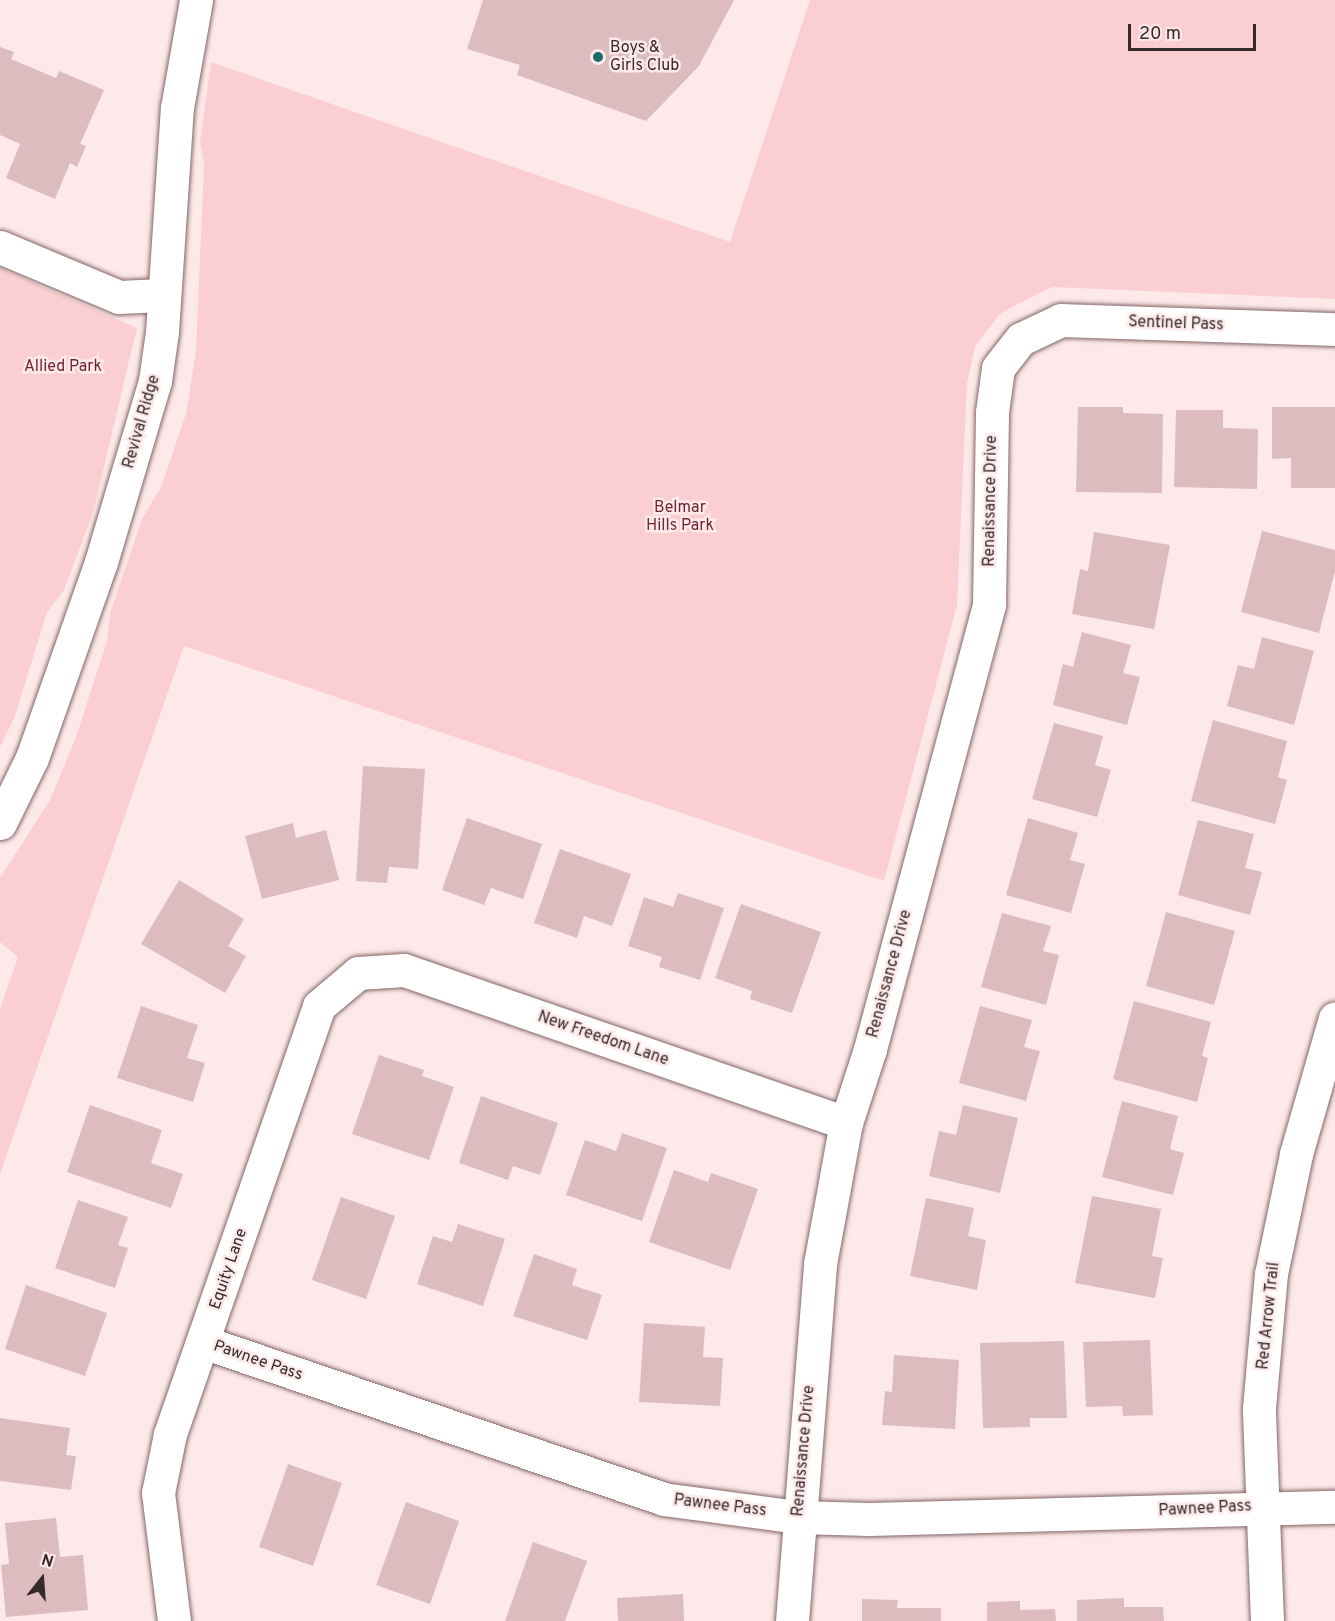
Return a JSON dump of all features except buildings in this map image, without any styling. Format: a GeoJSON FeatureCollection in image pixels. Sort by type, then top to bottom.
{"type":"FeatureCollection","features":[{"type":"Feature","properties":{"kind":"street","name":"Revival Ridge"},"geometry":{"type":"LineString","coordinates":[[0,823],[11,779],[101,562],[155,381],[162,332],[162,295],[177,108],[196,0]]}},
{"type":"Feature","properties":{"kind":"street"},"geometry":{"type":"LineString","coordinates":[[0,247],[119,297],[162,295]]}},
{"type":"Feature","properties":{"kind":"street","name":"Sentinel Pass"},"geometry":{"type":"LineString","coordinates":[[1021,339],[1061,320],[1335,329]]}},
{"type":"Feature","properties":{"kind":"street","name":"Renaissance Drive"},"geometry":{"type":"LineString","coordinates":[[792,1621],[798,1517],[820,1264],[846,1123],[870,1049],[989,605],[992,412],[998,368],[1021,339]]}},
{"type":"Feature","properties":{"kind":"street","name":"New Freedom Lane"},"geometry":{"type":"LineString","coordinates":[[358,974],[404,970],[846,1123]]}},
{"type":"Feature","properties":{"kind":"street","name":"Equity Lane"},"geometry":{"type":"LineString","coordinates":[[174,1621],[158,1493],[170,1434],[319,1006],[358,974]]}},
{"type":"Feature","properties":{"kind":"street","name":"Red Arrow Trail"},"geometry":{"type":"LineString","coordinates":[[1267,1621],[1259,1408],[1272,1274],[1296,1154],[1335,1018]]}},
{"type":"Feature","properties":{"kind":"street","name":"Pawnee Pass"},"geometry":{"type":"LineString","coordinates":[[203,1342],[663,1499],[798,1517],[869,1518],[1261,1506],[1335,1507]]}},
{"type":"Feature","properties":{"kind":"green space","name":"Belmar Hills Park"},"geometry":{"type":"Polygon","coordinates":[[[810,0],[1335,0],[1335,299],[1052,287],[1001,313],[975,346],[967,383],[957,605],[884,881],[184,646],[0,1174],[0,1009],[18,957],[0,942],[0,878],[50,800],[76,737],[107,641],[110,613],[142,519],[161,487],[186,414],[196,351],[204,164],[200,142],[211,62],[730,242],[810,0]]]}},
{"type":"Feature","properties":{"kind":"green space","name":"Allied Park"},"geometry":{"type":"Polygon","coordinates":[[[0,268],[137,328],[93,513],[64,590],[47,612],[15,716],[0,747],[0,268]]]}},
{"type":"Feature","properties":{"kind":"place","name":"Boys & Girls Club"},"geometry":{"type":"Point","coordinates":[598,57]}}]}
